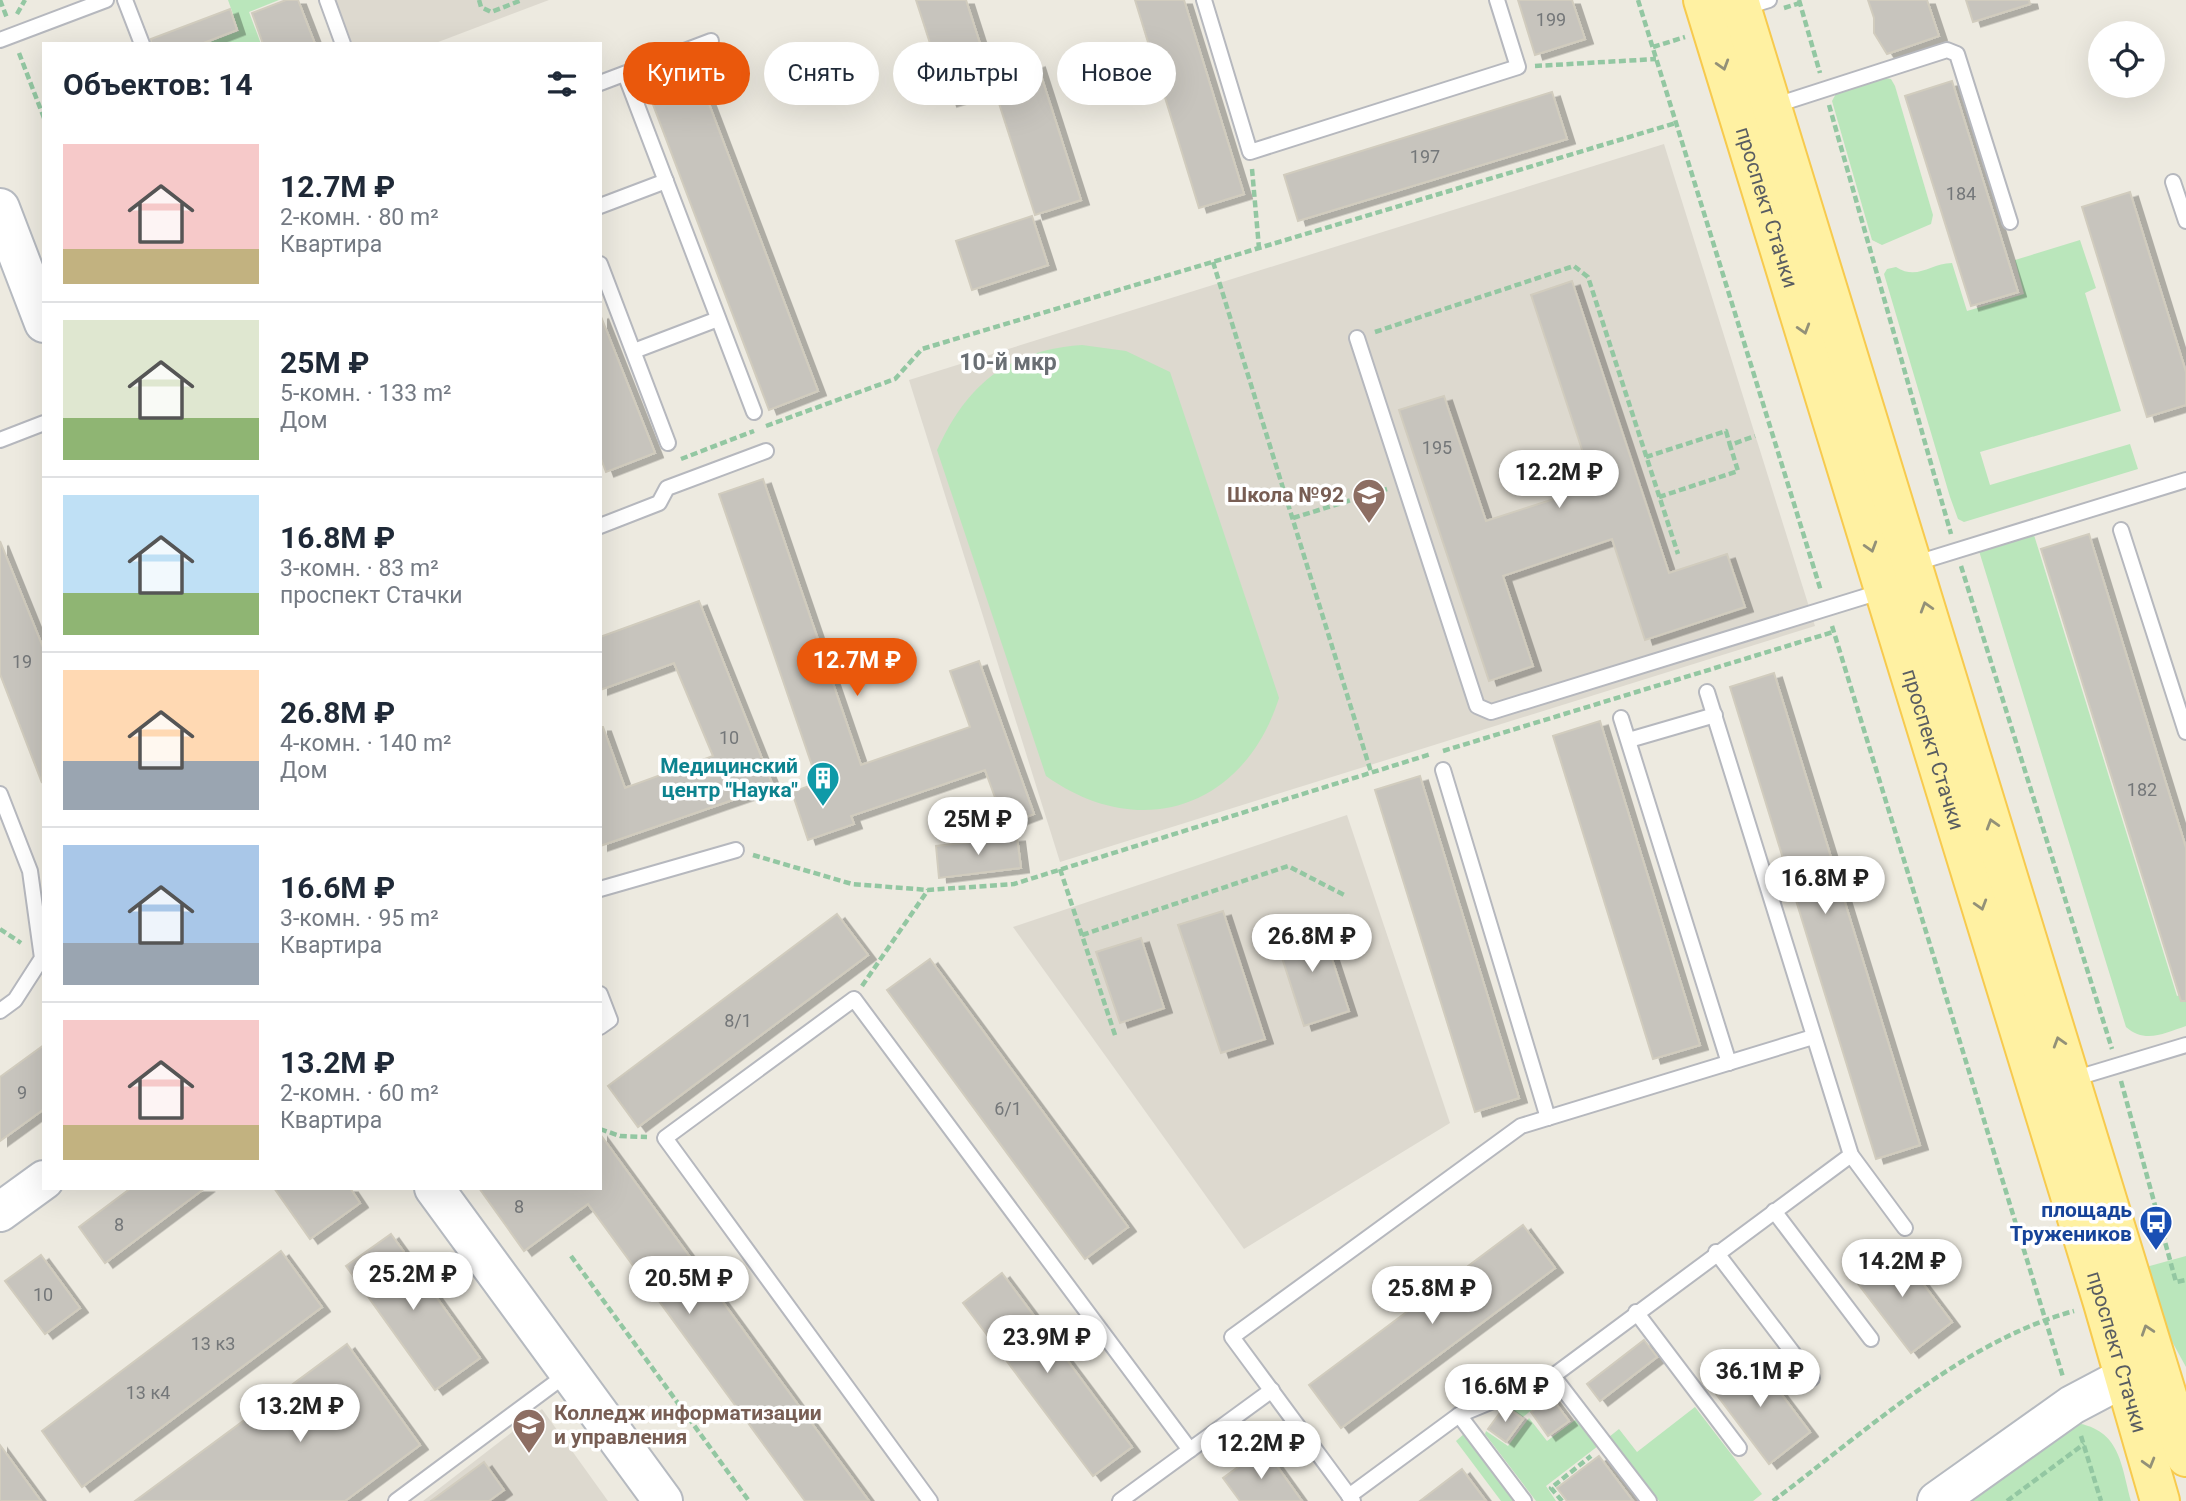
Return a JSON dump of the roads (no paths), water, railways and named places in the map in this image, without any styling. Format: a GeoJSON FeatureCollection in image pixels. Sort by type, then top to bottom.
{"type":"FeatureCollection","features":[{"type":"Feature","properties":{"kind":"main road","name":"проспект Стачки"},"geometry":{"type":"LineString","coordinates":[[1703,0],[1768,152],[1913,564],[2070,1079],[2119,1298],[2125,1377],[2160,1501]]}},
{"type":"Feature","properties":{"kind":"main road","name":"проспект Стачки"},"geometry":{"type":"LineString","coordinates":[[1750,3],[1772,107],[1768,152],[1884,590],[2119,1298],[2168,1395],[2186,1457]]}},
{"type":"Feature","properties":{"kind":"main road"},"geometry":{"type":"LineString","coordinates":[[0,208],[42,318]]}},
{"type":"Feature","properties":{"kind":"main road"},"geometry":{"type":"LineString","coordinates":[[0,1212],[42,1181]]}},
{"type":"Feature","properties":{"kind":"main road"},"geometry":{"type":"LineString","coordinates":[[435,1190],[663,1501]]}},
{"type":"Feature","properties":{"kind":"main road"},"geometry":{"type":"LineString","coordinates":[[1937,1501],[2072,1405],[2125,1377],[2168,1395]]}},
{"type":"Feature","properties":{"kind":"lane"},"geometry":{"type":"LineString","coordinates":[[6,38],[106,0]]}},
{"type":"Feature","properties":{"kind":"lane"},"geometry":{"type":"LineString","coordinates":[[125,0],[141,42]]}},
{"type":"Feature","properties":{"kind":"lane"},"geometry":{"type":"LineString","coordinates":[[327,0],[342,42]]}},
{"type":"Feature","properties":{"kind":"lane"},"geometry":{"type":"LineString","coordinates":[[1204,0],[1250,152],[1518,67],[1497,0]]}},
{"type":"Feature","properties":{"kind":"lane"},"geometry":{"type":"LineString","coordinates":[[1772,107],[1947,50],[1957,54],[2010,222]]}},
{"type":"Feature","properties":{"kind":"lane"},"geometry":{"type":"LineString","coordinates":[[602,82],[623,75]]}},
{"type":"Feature","properties":{"kind":"lane"},"geometry":{"type":"LineString","coordinates":[[637,105],[754,412]]}},
{"type":"Feature","properties":{"kind":"lane"},"geometry":{"type":"LineString","coordinates":[[602,205],[666,181]]}},
{"type":"Feature","properties":{"kind":"lane"},"geometry":{"type":"LineString","coordinates":[[2173,182],[2186,221]]}},
{"type":"Feature","properties":{"kind":"lane"},"geometry":{"type":"LineString","coordinates":[[602,269],[668,443]]}},
{"type":"Feature","properties":{"kind":"lane"},"geometry":{"type":"LineString","coordinates":[[634,351],[718,319]]}},
{"type":"Feature","properties":{"kind":"lane"},"geometry":{"type":"LineString","coordinates":[[1357,338],[1477,706],[1491,712],[1884,590]]}},
{"type":"Feature","properties":{"kind":"lane"},"geometry":{"type":"LineString","coordinates":[[0,440],[42,424]]}},
{"type":"Feature","properties":{"kind":"lane"},"geometry":{"type":"LineString","coordinates":[[602,525],[659,503],[667,488],[766,451]]}},
{"type":"Feature","properties":{"kind":"lane"},"geometry":{"type":"LineString","coordinates":[[1913,564],[2186,480]]}},
{"type":"Feature","properties":{"kind":"lane"},"geometry":{"type":"LineString","coordinates":[[2121,530],[2186,732]]}},
{"type":"Feature","properties":{"kind":"lane"},"geometry":{"type":"LineString","coordinates":[[1707,692],[1851,1155],[1905,1228]]}},
{"type":"Feature","properties":{"kind":"lane"},"geometry":{"type":"LineString","coordinates":[[1629,740],[1714,715]]}},
{"type":"Feature","properties":{"kind":"lane"},"geometry":{"type":"LineString","coordinates":[[1621,718],[1729,1063]]}},
{"type":"Feature","properties":{"kind":"lane"},"geometry":{"type":"LineString","coordinates":[[1443,770],[1548,1118]]}},
{"type":"Feature","properties":{"kind":"lane"},"geometry":{"type":"LineString","coordinates":[[0,794],[30,871],[42,951]]}},
{"type":"Feature","properties":{"kind":"lane"},"geometry":{"type":"LineString","coordinates":[[602,888],[736,850]]}},
{"type":"Feature","properties":{"kind":"lane"},"geometry":{"type":"LineString","coordinates":[[0,1011],[15,1000],[42,960]]}},
{"type":"Feature","properties":{"kind":"lane"},"geometry":{"type":"LineString","coordinates":[[602,999],[610,1020],[602,1026]]}},
{"type":"Feature","properties":{"kind":"lane"},"geometry":{"type":"LineString","coordinates":[[930,1501],[665,1138],[854,999],[1190,1450]]}},
{"type":"Feature","properties":{"kind":"lane"},"geometry":{"type":"LineString","coordinates":[[1813,1037],[1521,1126],[1233,1337],[1351,1498],[1460,1415],[1553,1376],[1716,1252],[1851,1155]]}},
{"type":"Feature","properties":{"kind":"lane"},"geometry":{"type":"LineString","coordinates":[[2070,1079],[2186,1045]]}},
{"type":"Feature","properties":{"kind":"lane"},"geometry":{"type":"LineString","coordinates":[[1774,1211],[1871,1339]]}},
{"type":"Feature","properties":{"kind":"lane"},"geometry":{"type":"LineString","coordinates":[[1716,1252],[1812,1378]]}},
{"type":"Feature","properties":{"kind":"lane"},"geometry":{"type":"LineString","coordinates":[[1636,1312],[1739,1448]]}},
{"type":"Feature","properties":{"kind":"lane"},"geometry":{"type":"LineString","coordinates":[[396,1501],[568,1373]]}},
{"type":"Feature","properties":{"kind":"lane"},"geometry":{"type":"LineString","coordinates":[[1553,1376],[1649,1501]]}},
{"type":"Feature","properties":{"kind":"lane"},"geometry":{"type":"LineString","coordinates":[[1130,1498],[1272,1390]]}},
{"type":"Feature","properties":{"kind":"lane"},"geometry":{"type":"LineString","coordinates":[[1460,1415],[1524,1501]]}},
{"type":"Feature","properties":{"kind":"place","name":"Школа №92"},"geometry":{"type":"Point","coordinates":[1369,525]}},
{"type":"Feature","properties":{"kind":"place","name":"Медицинский центр \"Наука\""},"geometry":{"type":"Point","coordinates":[823,808]}},
{"type":"Feature","properties":{"kind":"place","name":"площадь Тружеников"},"geometry":{"type":"Point","coordinates":[2156,1252]}},
{"type":"Feature","properties":{"kind":"place","name":"Колледж информатизации и управления"},"geometry":{"type":"Point","coordinates":[529,1455]}},
{"type":"Feature","properties":{"kind":"district","name":"10-й мкр"},"geometry":{"type":"Point","coordinates":[1008,362]}}]}
